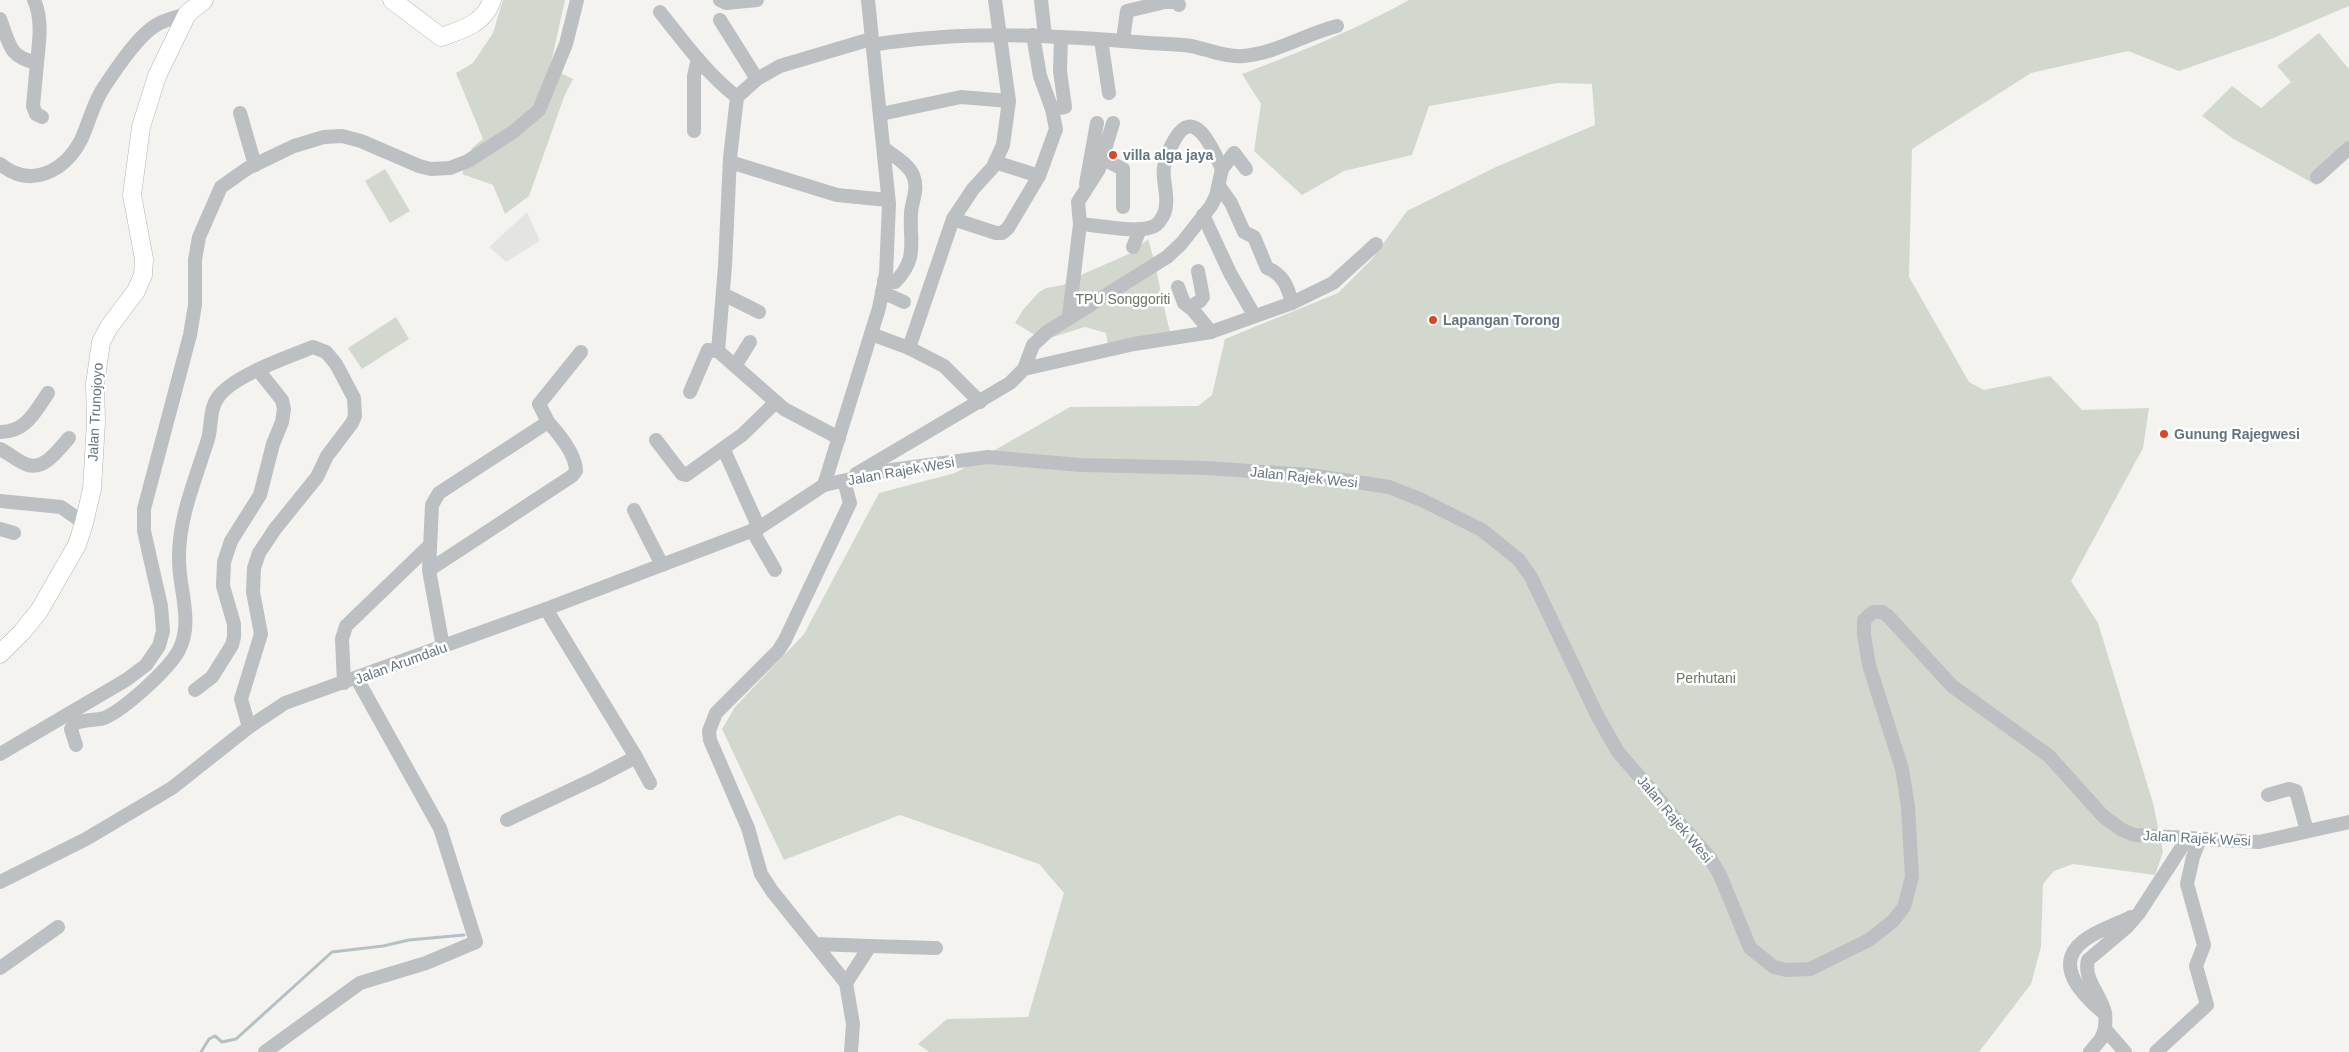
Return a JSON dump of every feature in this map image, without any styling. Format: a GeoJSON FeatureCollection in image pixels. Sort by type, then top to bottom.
{"type":"FeatureCollection","features":[{"type":"Feature","properties":{"kind":"main road"},"geometry":{"type":"LineString","coordinates":[[187,14],[204,0]]}},
{"type":"Feature","properties":{"kind":"main road"},"geometry":{"type":"LineString","coordinates":[[392,0],[441,37],[471,27],[491,5],[492,0]]}},
{"type":"Feature","properties":{"kind":"main road","name":"Jalan Trunojoyo"},"geometry":{"type":"LineString","coordinates":[[0,654],[22,632],[39,611],[77,545],[84,523],[92,489],[96,422],[95,384],[101,342],[109,327],[136,291],[144,275],[144,259],[132,195],[141,127],[156,76],[187,14]]}},
{"type":"Feature","properties":{"kind":"street"},"geometry":{"type":"LineString","coordinates":[[34,0],[39,10],[40,24],[33,106],[36,114],[42,117]]}},
{"type":"Feature","properties":{"kind":"street"},"geometry":{"type":"LineString","coordinates":[[0,754],[126,680],[146,665],[159,646],[163,631],[161,606],[144,532],[144,509],[190,335],[195,304],[195,260],[199,237],[221,187],[255,165],[294,146],[324,137],[342,136],[361,141],[419,166],[431,169],[450,168],[468,161],[513,132],[539,110],[566,44],[577,0]]}},
{"type":"Feature","properties":{"kind":"street"},"geometry":{"type":"LineString","coordinates":[[720,0],[726,3],[757,0]]}},
{"type":"Feature","properties":{"kind":"street"},"geometry":{"type":"LineString","coordinates":[[824,485],[871,334],[883,286],[888,200],[885,149],[868,0]]}},
{"type":"Feature","properties":{"kind":"street"},"geometry":{"type":"LineString","coordinates":[[908,348],[953,219],[995,162],[1003,145],[1009,101],[998,33],[995,0]]}},
{"type":"Feature","properties":{"kind":"street"},"geometry":{"type":"LineString","coordinates":[[953,219],[996,233],[1002,233],[1008,228],[1039,176],[1056,129],[1052,108],[1040,76],[1039,36],[1041,0]]}},
{"type":"Feature","properties":{"kind":"street"},"geometry":{"type":"LineString","coordinates":[[1123,40],[1127,10],[1165,2],[1177,2],[1179,5]]}},
{"type":"Feature","properties":{"kind":"street"},"geometry":{"type":"LineString","coordinates":[[660,12],[698,59],[723,86],[737,97]]}},
{"type":"Feature","properties":{"kind":"street"},"geometry":{"type":"LineString","coordinates":[[0,164],[11,173],[21,176],[41,175],[57,166],[71,154],[80,141],[102,89],[133,48],[150,29],[164,21],[187,14]]}},
{"type":"Feature","properties":{"kind":"street"},"geometry":{"type":"LineString","coordinates":[[0,19],[11,49],[16,56],[22,60],[37,63]]}},
{"type":"Feature","properties":{"kind":"street"},"geometry":{"type":"LineString","coordinates":[[720,20],[757,79]]}},
{"type":"Feature","properties":{"kind":"street"},"geometry":{"type":"LineString","coordinates":[[718,351],[730,162],[737,97],[757,79],[780,66],[872,42],[998,33],[1191,46],[1240,56],[1290,44],[1316,32],[1337,26]]}},
{"type":"Feature","properties":{"kind":"street"},"geometry":{"type":"LineString","coordinates":[[1052,108],[1065,107],[1060,71],[1061,37]]}},
{"type":"Feature","properties":{"kind":"street"},"geometry":{"type":"LineString","coordinates":[[1101,40],[1109,93]]}},
{"type":"Feature","properties":{"kind":"street"},"geometry":{"type":"LineString","coordinates":[[694,131],[694,76],[698,59]]}},
{"type":"Feature","properties":{"kind":"street"},"geometry":{"type":"LineString","coordinates":[[881,114],[961,97],[1009,101]]}},
{"type":"Feature","properties":{"kind":"street"},"geometry":{"type":"LineString","coordinates":[[240,113],[255,165]]}},
{"type":"Feature","properties":{"kind":"street"},"geometry":{"type":"LineString","coordinates":[[1084,192],[1090,169],[1089,161],[1097,122]]}},
{"type":"Feature","properties":{"kind":"street"},"geometry":{"type":"LineString","coordinates":[[1069,316],[1080,224],[1078,202],[1096,175],[1103,159],[1113,123]]}},
{"type":"Feature","properties":{"kind":"street"},"geometry":{"type":"LineString","coordinates":[[1080,224],[1140,229],[1157,224],[1162,218],[1166,206],[1164,164],[1168,152],[1183,128],[1190,126],[1200,130],[1222,170]]}},
{"type":"Feature","properties":{"kind":"street"},"geometry":{"type":"LineString","coordinates":[[2318,177],[2349,148]]}},
{"type":"Feature","properties":{"kind":"street"},"geometry":{"type":"LineString","coordinates":[[883,286],[895,282],[906,268],[913,237],[911,211],[916,192],[913,176],[906,166],[885,149]]}},
{"type":"Feature","properties":{"kind":"street"},"geometry":{"type":"LineString","coordinates":[[851,1052],[854,1024],[846,983],[772,891],[761,874],[748,828],[710,740],[709,731],[716,713],[778,651],[785,640],[850,503],[847,480],[1010,383],[1024,369],[1033,345],[1046,332],[1166,257],[1181,244],[1211,206],[1219,186],[1222,170],[1234,153],[1246,169]]}},
{"type":"Feature","properties":{"kind":"street"},"geometry":{"type":"LineString","coordinates":[[1103,159],[1123,169],[1123,207]]}},
{"type":"Feature","properties":{"kind":"street"},"geometry":{"type":"LineString","coordinates":[[730,162],[837,195],[888,200]]}},
{"type":"Feature","properties":{"kind":"street"},"geometry":{"type":"LineString","coordinates":[[995,162],[1039,176]]}},
{"type":"Feature","properties":{"kind":"street"},"geometry":{"type":"LineString","coordinates":[[1219,186],[1232,203],[1244,232],[1254,237],[1266,266],[1278,272],[1282,278],[1292,303]]}},
{"type":"Feature","properties":{"kind":"street"},"geometry":{"type":"LineString","coordinates":[[1203,215],[1230,273],[1254,315]]}},
{"type":"Feature","properties":{"kind":"street"},"geometry":{"type":"LineString","coordinates":[[1133,247],[1140,229]]}},
{"type":"Feature","properties":{"kind":"street"},"geometry":{"type":"LineString","coordinates":[[1024,369],[1134,344],[1211,332],[1254,315],[1292,303],[1332,283],[1376,244]]}},
{"type":"Feature","properties":{"kind":"street"},"geometry":{"type":"LineString","coordinates":[[1190,307],[1200,301],[1203,296],[1198,271]]}},
{"type":"Feature","properties":{"kind":"street"},"geometry":{"type":"LineString","coordinates":[[883,286],[904,302]]}},
{"type":"Feature","properties":{"kind":"street"},"geometry":{"type":"LineString","coordinates":[[1178,287],[1184,303],[1204,322],[1211,332]]}},
{"type":"Feature","properties":{"kind":"street"},"geometry":{"type":"LineString","coordinates":[[723,294],[759,312]]}},
{"type":"Feature","properties":{"kind":"street"},"geometry":{"type":"LineString","coordinates":[[871,334],[908,348],[944,366],[980,402]]}},
{"type":"Feature","properties":{"kind":"street"},"geometry":{"type":"LineString","coordinates":[[735,366],[750,342]]}},
{"type":"Feature","properties":{"kind":"street"},"geometry":{"type":"LineString","coordinates":[[76,745],[71,730],[74,724],[103,718],[116,711],[163,671],[179,651],[186,632],[179,557],[181,534],[186,510],[209,437],[212,412],[219,396],[228,388],[258,370],[313,347],[326,352],[336,364],[354,398],[355,409],[352,423],[327,456],[318,478],[274,529],[259,553],[254,568],[253,592],[261,634],[241,699],[249,727]]}},
{"type":"Feature","properties":{"kind":"street"},"geometry":{"type":"LineString","coordinates":[[690,392],[707,352],[712,349],[718,351],[784,409],[839,438]]}},
{"type":"Feature","properties":{"kind":"street"},"geometry":{"type":"LineString","coordinates":[[429,570],[572,476],[576,470],[571,453],[548,422],[539,404],[581,352]]}},
{"type":"Feature","properties":{"kind":"street"},"geometry":{"type":"LineString","coordinates":[[195,690],[212,678],[222,663],[234,637],[234,624],[223,586],[224,562],[231,541],[260,495],[273,444],[282,422],[284,409],[282,400],[258,370]]}},
{"type":"Feature","properties":{"kind":"street"},"geometry":{"type":"LineString","coordinates":[[0,432],[18,430],[26,423],[48,393]]}},
{"type":"Feature","properties":{"kind":"street"},"geometry":{"type":"LineString","coordinates":[[656,440],[682,474],[686,475],[724,450],[776,402]]}},
{"type":"Feature","properties":{"kind":"street"},"geometry":{"type":"LineString","coordinates":[[444,647],[429,570],[432,505],[439,492],[548,422]]}},
{"type":"Feature","properties":{"kind":"street"},"geometry":{"type":"LineString","coordinates":[[0,449],[29,465],[36,465],[48,461],[69,438]]}},
{"type":"Feature","properties":{"kind":"street"},"geometry":{"type":"LineString","coordinates":[[724,450],[755,529],[775,570]]}},
{"type":"Feature","properties":{"kind":"street","name":"Jalan Rajek Wesi"},"geometry":{"type":"LineString","coordinates":[[824,485],[922,465],[988,457],[1081,465],[1207,468],[1310,475],[1389,487],[1422,500],[1482,530],[1519,560],[1531,577],[1597,715],[1618,752],[1710,858],[1720,875],[1750,948],[1774,967],[1786,970],[1810,969],[1826,963],[1869,940],[1893,921],[1904,907],[1910,888],[1912,856],[1902,769],[1877,693],[1864,635],[1864,620],[1873,612],[1882,612],[1887,615],[1952,686],[2049,756],[2103,816],[2117,827],[2135,835],[2259,842],[2349,822]]}},
{"type":"Feature","properties":{"kind":"street","name":"Jalan Arumdalu"},"geometry":{"type":"LineString","coordinates":[[0,882],[86,839],[172,788],[249,727],[285,703],[444,647],[755,529],[824,485]]}},
{"type":"Feature","properties":{"kind":"street"},"geometry":{"type":"LineString","coordinates":[[0,501],[61,507],[84,523]]}},
{"type":"Feature","properties":{"kind":"street"},"geometry":{"type":"LineString","coordinates":[[634,510],[662,565]]}},
{"type":"Feature","properties":{"kind":"street"},"geometry":{"type":"LineString","coordinates":[[0,529],[14,533]]}},
{"type":"Feature","properties":{"kind":"street"},"geometry":{"type":"LineString","coordinates":[[265,1052],[360,983],[426,963],[476,942],[440,828],[351,681],[342,650],[346,626],[430,546]]}},
{"type":"Feature","properties":{"kind":"street"},"geometry":{"type":"LineString","coordinates":[[546,609],[650,782]]}},
{"type":"Feature","properties":{"kind":"street"},"geometry":{"type":"LineString","coordinates":[[507,820],[636,757]]}},
{"type":"Feature","properties":{"kind":"street"},"geometry":{"type":"LineString","coordinates":[[2268,795],[2289,789],[2296,791],[2308,831]]}},
{"type":"Feature","properties":{"kind":"street"},"geometry":{"type":"LineString","coordinates":[[2090,1052],[2101,1038],[2105,1029],[2106,1014],[2086,998],[2076,986],[2070,972],[2072,956],[2087,938],[2139,914],[2194,839]]}},
{"type":"Feature","properties":{"kind":"street"},"geometry":{"type":"LineString","coordinates":[[2156,1052],[2207,1005],[2196,966],[2204,945],[2187,884],[2193,858],[2194,839]]}},
{"type":"Feature","properties":{"kind":"street"},"geometry":{"type":"LineString","coordinates":[[0,968],[58,927]]}},
{"type":"Feature","properties":{"kind":"street"},"geometry":{"type":"LineString","coordinates":[[815,944],[936,948]]}},
{"type":"Feature","properties":{"kind":"street"},"geometry":{"type":"LineString","coordinates":[[846,983],[870,946]]}},
{"type":"Feature","properties":{"kind":"street"},"geometry":{"type":"LineString","coordinates":[[2105,1029],[2125,1052]]}},
{"type":"Feature","properties":{"kind":"shaded area"},"geometry":{"type":"Polygon","coordinates":[[[527,212],[540,241],[506,262],[489,247],[527,212]]]}},
{"type":"Feature","properties":{"kind":"green space"},"geometry":{"type":"Polygon","coordinates":[[[503,0],[565,0],[550,68],[573,79],[564,97],[529,196],[505,214],[493,185],[462,174],[472,148],[483,139],[456,73],[473,63],[493,33],[503,0]]]}},
{"type":"Feature","properties":{"kind":"green space","name":"Perhutani"},"geometry":{"type":"Polygon","coordinates":[[[1409,0],[2349,0],[2349,6],[2271,39],[2179,71],[2128,51],[2031,73],[1912,149],[1909,277],[1969,382],[1984,390],[2050,376],[2082,410],[2149,408],[2143,448],[2071,581],[2098,623],[2153,803],[2163,852],[2155,875],[2073,864],[2054,871],[2043,884],[2041,947],[2031,984],[1979,1052],[929,1052],[918,1044],[947,1019],[1028,1017],[1064,893],[1039,864],[900,815],[784,860],[722,729],[735,707],[804,634],[879,493],[955,473],[1070,407],[1198,406],[1212,395],[1225,339],[1338,293],[1372,259],[1407,211],[1496,167],[1595,125],[1592,84],[1558,83],[1429,106],[1412,155],[1344,171],[1302,195],[1254,151],[1261,104],[1242,74],[1327,40],[1409,0]]]}},
{"type":"Feature","properties":{"kind":"green space"},"geometry":{"type":"Polygon","coordinates":[[[2319,33],[2349,69],[2349,156],[2316,185],[2232,138],[2202,116],[2232,86],[2261,108],[2291,82],[2277,66],[2319,33]]]}},
{"type":"Feature","properties":{"kind":"green space"},"geometry":{"type":"Polygon","coordinates":[[[385,169],[410,211],[390,223],[365,181],[385,169]]]}},
{"type":"Feature","properties":{"kind":"green space","name":"TPU Songgoriti"},"geometry":{"type":"Polygon","coordinates":[[[1148,239],[1171,335],[1108,347],[1106,333],[1085,327],[1043,340],[1015,323],[1023,310],[1039,292],[1046,288],[1063,285],[1074,278],[1131,253],[1148,239]]]}},
{"type":"Feature","properties":{"kind":"green space"},"geometry":{"type":"Polygon","coordinates":[[[396,317],[409,339],[362,369],[348,348],[396,317]]]}},
{"type":"Feature","properties":{"kind":"waterway"},"geometry":{"type":"LineString","coordinates":[[201,1052],[209,1039],[215,1036],[222,1042],[236,1039],[332,952],[383,946],[409,940],[464,935]]}},
{"type":"Feature","properties":{"kind":"place","name":"villa alga jaya"},"geometry":{"type":"Point","coordinates":[1113,155]}},
{"type":"Feature","properties":{"kind":"place","name":"Lapangan Torong"},"geometry":{"type":"Point","coordinates":[1433,320]}},
{"type":"Feature","properties":{"kind":"place","name":"Gunung Rajegwesi"},"geometry":{"type":"Point","coordinates":[2164,434]}}]}
